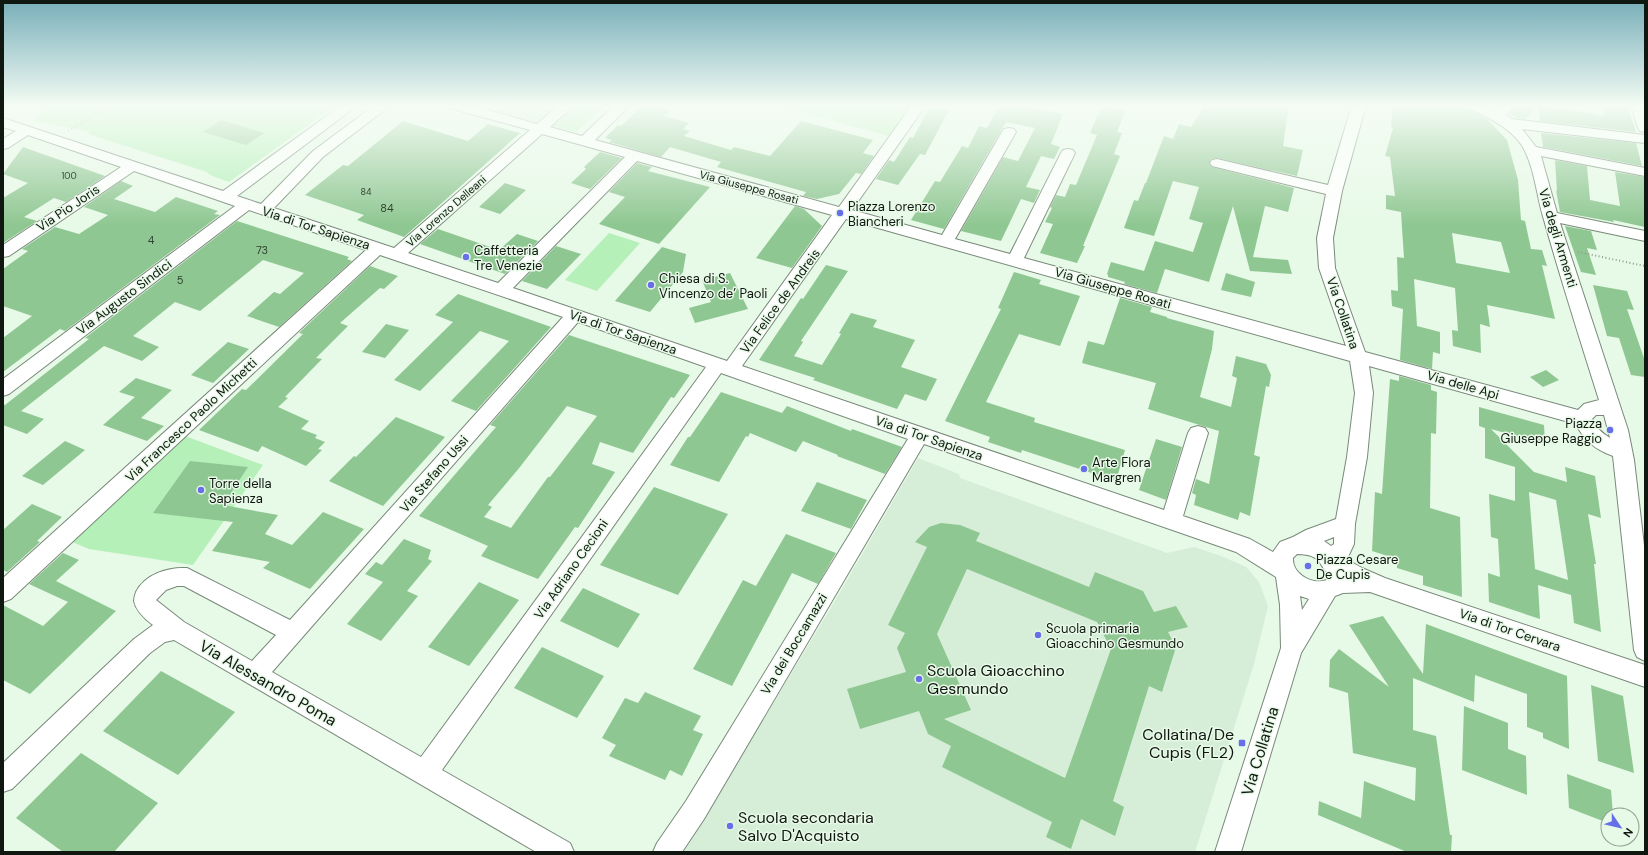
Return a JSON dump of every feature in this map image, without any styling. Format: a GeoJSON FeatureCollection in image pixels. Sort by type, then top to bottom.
{"type":"FeatureCollection","features":[{"type":"Feature","properties":{"kind":"street","name":"Via di Tor Sapienza"},"geometry":{"type":"LineString","coordinates":[[72,145],[225,198],[397,254],[1243,545]]}},
{"type":"Feature","properties":{"kind":"street"},"geometry":{"type":"LineString","coordinates":[[225,198],[297,145]]}},
{"type":"Feature","properties":{"kind":"street"},"geometry":{"type":"LineString","coordinates":[[264,210],[318,154],[330,145]]}},
{"type":"Feature","properties":{"kind":"street","name":"Via Lorenzo Delleani"},"geometry":{"type":"LineString","coordinates":[[397,254],[522,145]]}},
{"type":"Feature","properties":{"kind":"street","name":"Via Giuseppe Rosati"},"geometry":{"type":"LineString","coordinates":[[594,145],[1358,356]]}},
{"type":"Feature","properties":{"kind":"street"},"geometry":{"type":"LineString","coordinates":[[842,213],[891,145]]}},
{"type":"Feature","properties":{"kind":"street"},"geometry":{"type":"LineString","coordinates":[[946,241],[1002,145]]}},
{"type":"Feature","properties":{"kind":"street","name":"Via Collatina"},"geometry":{"type":"LineString","coordinates":[[1345,524],[1358,457],[1363,405],[1363,382],[1358,356],[1330,278],[1326,260],[1325,232],[1334,191],[1347,145]]}},
{"type":"Feature","properties":{"kind":"street","name":"Via degli Armenti"},"geometry":{"type":"LineString","coordinates":[[1528,145],[1532,150],[1560,249],[1609,402]]}},
{"type":"Feature","properties":{"kind":"street"},"geometry":{"type":"LineString","coordinates":[[1532,150],[1645,172]]}},
{"type":"Feature","properties":{"kind":"street"},"geometry":{"type":"LineString","coordinates":[[1015,260],[1068,152]]}},
{"type":"Feature","properties":{"kind":"street"},"geometry":{"type":"LineString","coordinates":[[501,290],[634,156]]}},
{"type":"Feature","properties":{"kind":"street"},"geometry":{"type":"LineString","coordinates":[[1218,162],[1334,191]]}},
{"type":"Feature","properties":{"kind":"street","name":"Via Pio Joris"},"geometry":{"type":"LineString","coordinates":[[3,252],[133,165]]}},
{"type":"Feature","properties":{"kind":"street","name":"Via Augusto Sindici"},"geometry":{"type":"LineString","coordinates":[[3,389],[246,205]]}},
{"type":"Feature","properties":{"kind":"street","name":"Via Felice de Andreis"},"geometry":{"type":"LineString","coordinates":[[724,367],[829,232],[842,213]]}},
{"type":"Feature","properties":{"kind":"street"},"geometry":{"type":"LineString","coordinates":[[1550,216],[1645,236]]}},
{"type":"Feature","properties":{"kind":"street","name":"Via Francesco Paolo Michetti"},"geometry":{"type":"LineString","coordinates":[[3,592],[378,248]]}},
{"type":"Feature","properties":{"kind":"street","name":"Via Stefano Ussi"},"geometry":{"type":"LineString","coordinates":[[255,675],[294,633],[575,315]]}},
{"type":"Feature","properties":{"kind":"street","name":"Via delle Api"},"geometry":{"type":"LineString","coordinates":[[1358,356],[1575,417]]}},
{"type":"Feature","properties":{"kind":"street","name":"Via Adriano Cecioni"},"geometry":{"type":"LineString","coordinates":[[425,773],[724,367]]}},
{"type":"Feature","properties":{"kind":"street"},"geometry":{"type":"LineString","coordinates":[[1575,417],[1584,415],[1589,409],[1600,407],[1609,402],[1618,430],[1623,456],[1645,650]]}},
{"type":"Feature","properties":{"kind":"street"},"geometry":{"type":"LineString","coordinates":[[1575,417],[1596,439],[1623,456]]}},
{"type":"Feature","properties":{"kind":"street"},"geometry":{"type":"LineString","coordinates":[[1171,520],[1198,433]]}},
{"type":"Feature","properties":{"kind":"street","name":"Via dei Boccamazzi"},"geometry":{"type":"LineString","coordinates":[[666,852],[699,803],[920,435]]}},
{"type":"Feature","properties":{"kind":"street"},"geometry":{"type":"LineString","coordinates":[[1291,650],[1292,605],[1285,572],[1281,563],[1284,550],[1313,536],[1345,524],[1344,548],[1332,560]]}},
{"type":"Feature","properties":{"kind":"street"},"geometry":{"type":"LineString","coordinates":[[1243,545],[1310,544],[1319,548],[1332,560],[1354,575],[1374,584]]}},
{"type":"Feature","properties":{"kind":"street"},"geometry":{"type":"LineString","coordinates":[[1243,545],[1264,557],[1285,572],[1297,584],[1316,591],[1356,582],[1374,584]]}},
{"type":"Feature","properties":{"kind":"street"},"geometry":{"type":"LineString","coordinates":[[1291,650],[1317,605],[1330,587],[1335,583],[1337,574],[1332,560]]}},
{"type":"Feature","properties":{"kind":"street","name":"Via Alessandro Poma"},"geometry":{"type":"LineString","coordinates":[[294,633],[187,577],[169,578],[158,584],[149,592],[145,599],[147,606],[176,629],[561,852]]}},
{"type":"Feature","properties":{"kind":"street","name":"Via di Tor Cervara"},"geometry":{"type":"LineString","coordinates":[[1374,584],[1645,676]]}},
{"type":"Feature","properties":{"kind":"street"},"geometry":{"type":"LineString","coordinates":[[3,780],[142,646],[159,633],[176,629]]}},
{"type":"Feature","properties":{"kind":"street","name":"Via Collatina"},"geometry":{"type":"LineString","coordinates":[[1228,852],[1291,650]]}},
{"type":"Feature","properties":{"kind":"path"},"geometry":{"type":"LineString","coordinates":[[1560,249],[1645,266]]}},
{"type":"Feature","properties":{"kind":"shaded area","name":"Scuola primaria Gioacchino Gesmundo"},"geometry":{"type":"Polygon","coordinates":[[[918,458],[959,474],[960,478],[1167,553],[1194,547],[1221,556],[1246,567],[1259,582],[1268,606],[1254,664],[1195,852],[683,852],[832,606],[918,458]]]}},
{"type":"Feature","properties":{"kind":"green space"},"geometry":{"type":"Polygon","coordinates":[[[122,145],[281,145],[229,182],[210,175],[207,172],[122,145]]]}},
{"type":"Feature","properties":{"kind":"green space"},"geometry":{"type":"Polygon","coordinates":[[[609,233],[640,243],[597,291],[565,280],[609,233]]]}},
{"type":"Feature","properties":{"kind":"green space"},"geometry":{"type":"Polygon","coordinates":[[[185,436],[263,465],[193,565],[89,549],[70,541],[185,436]]]}},
{"type":"Feature","properties":{"kind":"building"},"geometry":{"type":"Polygon","coordinates":[[[374,145],[507,145],[404,237],[357,220],[364,215],[305,195],[343,165],[348,166],[374,145]]]}},
{"type":"Feature","properties":{"kind":"building"},"geometry":{"type":"Polygon","coordinates":[[[619,145],[714,145],[731,150],[734,147],[770,156],[780,145],[869,145],[863,153],[874,156],[861,174],[856,173],[839,194],[817,199],[803,196],[806,192],[717,167],[721,162],[670,147],[661,157],[619,145]]]}},
{"type":"Feature","properties":{"kind":"building"},"geometry":{"type":"Polygon","coordinates":[[[905,145],[930,145],[925,155],[920,154],[898,185],[876,179],[889,160],[894,162],[905,145]]]}},
{"type":"Feature","properties":{"kind":"building"},"geometry":{"type":"Polygon","coordinates":[[[970,145],[993,145],[944,229],[911,220],[935,181],[940,182],[962,146],[968,148],[970,145]]]}},
{"type":"Feature","properties":{"kind":"building"},"geometry":{"type":"Polygon","coordinates":[[[1026,145],[1054,145],[1060,147],[1054,159],[1041,156],[1026,187],[1040,190],[1034,203],[1021,199],[1001,241],[961,231],[1003,157],[1018,161],[1026,145]]]}},
{"type":"Feature","properties":{"kind":"building"},"geometry":{"type":"Polygon","coordinates":[[[1093,145],[1117,145],[1114,154],[1120,156],[1077,263],[1040,253],[1053,224],[1045,222],[1052,208],[1050,207],[1056,195],[1065,197],[1070,184],[1076,185],[1093,145]]]}},
{"type":"Feature","properties":{"kind":"building"},"geometry":{"type":"Polygon","coordinates":[[[1161,145],[1283,145],[1303,150],[1297,176],[1217,158],[1211,159],[1209,164],[1212,167],[1294,188],[1288,212],[1265,206],[1253,257],[1288,260],[1292,274],[1250,271],[1233,206],[1209,282],[1165,269],[1157,293],[1124,284],[1125,282],[1108,277],[1107,274],[1111,262],[1144,271],[1155,241],[1193,252],[1203,223],[1189,219],[1199,187],[1173,181],[1154,236],[1124,228],[1134,200],[1138,201],[1161,145]]]}},
{"type":"Feature","properties":{"kind":"building"},"geometry":{"type":"Polygon","coordinates":[[[1388,145],[1508,145],[1518,180],[1521,220],[1525,221],[1531,249],[1542,250],[1547,266],[1542,265],[1555,319],[1487,305],[1490,327],[1480,324],[1481,353],[1453,346],[1452,330],[1458,331],[1455,288],[1414,279],[1417,326],[1440,332],[1440,354],[1433,352],[1432,369],[1400,360],[1403,309],[1392,306],[1391,290],[1398,291],[1397,257],[1404,258],[1401,212],[1386,209],[1386,195],[1395,196],[1390,157],[1385,156],[1388,145]],[[1452,233],[1456,263],[1510,273],[1501,242],[1452,233]]]}},
{"type":"Feature","properties":{"kind":"building"},"geometry":{"type":"Polygon","coordinates":[[[1543,145],[1636,145],[1642,166],[1543,147],[1543,145]]]}},
{"type":"Feature","properties":{"kind":"building"},"geometry":{"type":"Polygon","coordinates":[[[23,147],[105,176],[66,202],[54,198],[24,217],[37,221],[3,243],[3,198],[28,183],[3,174],[23,147]]]}},
{"type":"Feature","properties":{"kind":"building"},"geometry":{"type":"Polygon","coordinates":[[[600,152],[622,158],[590,189],[571,183],[586,169],[584,167],[600,152]]]}},
{"type":"Feature","properties":{"kind":"building"},"geometry":{"type":"Polygon","coordinates":[[[1555,160],[1587,166],[1590,200],[1620,206],[1615,172],[1645,177],[1645,227],[1613,220],[1614,222],[1560,212],[1556,190],[1557,191],[1555,160]]]}},
{"type":"Feature","properties":{"kind":"building"},"geometry":{"type":"Polygon","coordinates":[[[637,163],[652,167],[648,171],[710,187],[659,244],[599,224],[625,197],[609,192],[637,163]]]}},
{"type":"Feature","properties":{"kind":"building"},"geometry":{"type":"Polygon","coordinates":[[[121,181],[133,186],[114,199],[155,212],[176,197],[218,211],[214,214],[220,215],[65,331],[60,329],[3,372],[3,338],[32,316],[3,306],[3,269],[28,251],[22,249],[55,227],[79,234],[108,215],[84,207],[121,181]]]}},
{"type":"Feature","properties":{"kind":"building"},"geometry":{"type":"Polygon","coordinates":[[[505,183],[526,190],[500,214],[479,207],[505,183]]]}},
{"type":"Feature","properties":{"kind":"building"},"geometry":{"type":"Polygon","coordinates":[[[795,206],[804,209],[822,226],[792,268],[756,258],[795,206]]]}},
{"type":"Feature","properties":{"kind":"building"},"geometry":{"type":"Polygon","coordinates":[[[237,221],[349,257],[347,259],[352,261],[279,327],[247,316],[274,292],[280,294],[304,273],[263,260],[200,311],[175,302],[133,336],[159,347],[142,361],[104,346],[21,411],[44,419],[27,434],[3,425],[3,404],[5,405],[89,339],[85,338],[237,221]]]}},
{"type":"Feature","properties":{"kind":"building"},"geometry":{"type":"Polygon","coordinates":[[[1565,226],[1591,231],[1597,250],[1587,248],[1596,275],[1581,272],[1565,226]]]}},
{"type":"Feature","properties":{"kind":"building"},"geometry":{"type":"Polygon","coordinates":[[[438,229],[499,250],[517,234],[538,241],[505,274],[420,244],[438,229]]]}},
{"type":"Feature","properties":{"kind":"building"},"geometry":{"type":"Polygon","coordinates":[[[556,246],[581,254],[547,289],[522,281],[556,246]]]}},
{"type":"Feature","properties":{"kind":"building","name":"Chiesa di S. Vincenzo de’ Paoli"},"geometry":{"type":"Polygon","coordinates":[[[662,247],[686,254],[683,272],[650,312],[615,301],[662,247]]]}},
{"type":"Feature","properties":{"kind":"building"},"geometry":{"type":"Polygon","coordinates":[[[826,265],[848,271],[801,341],[803,342],[794,356],[822,365],[841,334],[839,333],[851,313],[877,320],[873,327],[915,340],[901,367],[937,379],[926,401],[905,394],[897,409],[813,380],[815,378],[759,360],[801,298],[803,299],[826,265]]]}},
{"type":"Feature","properties":{"kind":"building"},"geometry":{"type":"Polygon","coordinates":[[[370,266],[398,276],[384,289],[380,288],[340,323],[348,326],[316,358],[322,359],[285,397],[288,398],[278,407],[309,421],[301,429],[317,435],[315,438],[325,442],[318,449],[322,450],[306,466],[262,446],[258,452],[199,430],[242,389],[246,390],[303,334],[299,333],[370,266]]]}},
{"type":"Feature","properties":{"kind":"building"},"geometry":{"type":"Polygon","coordinates":[[[1014,272],[1041,280],[1039,284],[1080,296],[1060,346],[1019,334],[986,402],[1035,418],[1034,422],[1125,450],[1116,481],[1022,450],[1021,453],[988,442],[990,437],[945,421],[1001,309],[998,308],[1014,272]]]}},
{"type":"Feature","properties":{"kind":"building"},"geometry":{"type":"Polygon","coordinates":[[[730,273],[748,309],[695,323],[689,308],[711,302],[702,280],[730,273]]]}},
{"type":"Feature","properties":{"kind":"building"},"geometry":{"type":"Polygon","coordinates":[[[1226,273],[1255,282],[1251,297],[1221,290],[1226,273]]]}},
{"type":"Feature","properties":{"kind":"building"},"geometry":{"type":"Polygon","coordinates":[[[1593,285],[1627,291],[1634,310],[1627,309],[1645,361],[1645,377],[1631,375],[1619,338],[1607,336],[1593,285]]]}},
{"type":"Feature","properties":{"kind":"building"},"geometry":{"type":"Polygon","coordinates":[[[458,294],[551,327],[476,411],[451,401],[509,341],[480,331],[420,391],[394,380],[453,322],[435,315],[458,294]]]}},
{"type":"Feature","properties":{"kind":"building"},"geometry":{"type":"Polygon","coordinates":[[[1120,298],[1152,307],[1150,312],[1167,318],[1214,331],[1212,349],[1200,397],[1231,407],[1237,378],[1232,376],[1236,356],[1266,364],[1271,375],[1269,387],[1266,386],[1254,455],[1260,457],[1250,516],[1240,512],[1238,520],[1194,505],[1196,495],[1192,493],[1196,479],[1209,484],[1219,431],[1148,409],[1156,383],[1082,363],[1088,341],[1104,345],[1120,298]]]}},
{"type":"Feature","properties":{"kind":"building"},"geometry":{"type":"Polygon","coordinates":[[[386,324],[409,330],[385,358],[362,352],[386,324]]]}},
{"type":"Feature","properties":{"kind":"building"},"geometry":{"type":"Polygon","coordinates":[[[569,335],[690,375],[674,398],[671,397],[633,453],[600,442],[592,464],[615,472],[578,528],[575,527],[538,579],[481,556],[488,546],[419,516],[496,427],[490,425],[569,335]],[[567,406],[520,467],[488,505],[492,507],[484,517],[511,528],[548,477],[550,477],[597,416],[567,406]]]}},
{"type":"Feature","properties":{"kind":"building"},"geometry":{"type":"Polygon","coordinates":[[[228,342],[249,349],[213,383],[191,375],[228,342]]]}},
{"type":"Feature","properties":{"kind":"building"},"geometry":{"type":"Polygon","coordinates":[[[1546,370],[1559,380],[1543,387],[1530,377],[1546,370]]]}},
{"type":"Feature","properties":{"kind":"building"},"geometry":{"type":"Polygon","coordinates":[[[1399,376],[1431,385],[1431,390],[1437,392],[1436,434],[1431,433],[1430,508],[1460,517],[1462,597],[1423,585],[1423,576],[1397,568],[1397,559],[1372,551],[1375,492],[1382,494],[1390,379],[1399,381],[1399,376]]]}},
{"type":"Feature","properties":{"kind":"building"},"geometry":{"type":"Polygon","coordinates":[[[136,378],[172,390],[141,418],[164,426],[147,441],[103,425],[135,397],[119,392],[136,378]]]}},
{"type":"Feature","properties":{"kind":"building"},"geometry":{"type":"Polygon","coordinates":[[[721,392],[782,413],[787,406],[851,431],[852,429],[902,447],[885,474],[837,456],[838,455],[803,441],[796,452],[750,433],[748,437],[746,436],[719,482],[670,465],[688,437],[690,437],[721,392]]]}},
{"type":"Feature","properties":{"kind":"building"},"geometry":{"type":"Polygon","coordinates":[[[1479,407],[1544,425],[1545,444],[1491,429],[1534,472],[1567,482],[1565,467],[1595,476],[1601,518],[1588,514],[1596,564],[1594,564],[1601,632],[1574,623],[1571,595],[1538,585],[1540,619],[1489,602],[1488,573],[1500,577],[1498,539],[1491,537],[1489,494],[1515,501],[1515,467],[1485,458],[1485,428],[1479,426],[1479,407]],[[1529,492],[1535,569],[1568,580],[1556,500],[1529,492]]]}},
{"type":"Feature","properties":{"kind":"building"},"geometry":{"type":"Polygon","coordinates":[[[396,417],[445,437],[383,506],[329,481],[354,456],[356,457],[396,417]]]}},
{"type":"Feature","properties":{"kind":"building"},"geometry":{"type":"Polygon","coordinates":[[[1156,439],[1182,447],[1166,500],[1139,490],[1156,439]]]}},
{"type":"Feature","properties":{"kind":"building"},"geometry":{"type":"Polygon","coordinates":[[[65,441],[85,450],[43,485],[22,476],[65,441]]]}},
{"type":"Feature","properties":{"kind":"building"},"geometry":{"type":"Polygon","coordinates":[[[190,461],[248,467],[223,505],[278,515],[265,534],[292,545],[323,512],[364,529],[310,589],[263,568],[270,562],[212,551],[233,522],[153,513],[190,461]]]}},
{"type":"Feature","properties":{"kind":"building"},"geometry":{"type":"Polygon","coordinates":[[[817,482],[867,500],[851,529],[801,511],[817,482]]]}},
{"type":"Feature","properties":{"kind":"building"},"geometry":{"type":"Polygon","coordinates":[[[654,487],[728,514],[678,595],[600,565],[654,487]]]}},
{"type":"Feature","properties":{"kind":"building"},"geometry":{"type":"Polygon","coordinates":[[[32,504],[62,517],[37,541],[40,542],[7,572],[3,570],[3,530],[32,504]]]}},
{"type":"Feature","properties":{"kind":"building","name":"Scuola Gioacchino Gesmundo"},"geometry":{"type":"Polygon","coordinates":[[[941,523],[960,525],[980,533],[976,541],[1089,587],[1095,572],[1143,591],[1154,612],[1176,606],[1188,627],[1168,632],[1176,647],[1162,692],[1149,686],[1113,801],[1124,807],[1115,836],[1081,819],[1071,849],[1046,837],[1052,822],[942,767],[951,746],[928,734],[919,711],[860,729],[847,689],[906,672],[897,648],[905,633],[888,625],[927,547],[915,542],[929,527],[941,523]],[[967,569],[937,634],[971,710],[944,719],[1065,778],[1111,649],[1097,622],[967,569]]]}},
{"type":"Feature","properties":{"kind":"building"},"geometry":{"type":"Polygon","coordinates":[[[786,534],[836,553],[818,584],[792,573],[732,686],[693,669],[743,580],[756,586],[786,534]]]}},
{"type":"Feature","properties":{"kind":"building"},"geometry":{"type":"Polygon","coordinates":[[[404,539],[431,550],[428,559],[432,561],[407,591],[418,596],[381,641],[347,624],[383,582],[365,574],[376,562],[382,565],[404,539]]]}},
{"type":"Feature","properties":{"kind":"building"},"geometry":{"type":"Polygon","coordinates":[[[63,553],[79,560],[56,581],[116,611],[30,694],[3,680],[3,605],[43,626],[68,602],[29,584],[63,553]]]}},
{"type":"Feature","properties":{"kind":"building"},"geometry":{"type":"Polygon","coordinates":[[[479,582],[519,600],[469,666],[428,647],[479,582]]]}},
{"type":"Feature","properties":{"kind":"building"},"geometry":{"type":"Polygon","coordinates":[[[583,588],[640,614],[618,648],[560,621],[583,588]]]}},
{"type":"Feature","properties":{"kind":"building"},"geometry":{"type":"Polygon","coordinates":[[[1383,616],[1423,674],[1426,624],[1567,676],[1569,749],[1543,738],[1543,733],[1527,727],[1527,694],[1475,675],[1474,702],[1413,678],[1413,730],[1436,736],[1450,835],[1452,835],[1451,852],[1407,852],[1318,815],[1319,801],[1361,818],[1364,781],[1415,801],[1416,768],[1353,753],[1348,693],[1329,687],[1330,660],[1339,649],[1389,687],[1349,625],[1383,616]]]}},
{"type":"Feature","properties":{"kind":"building"},"geometry":{"type":"Polygon","coordinates":[[[542,647],[604,676],[577,718],[514,688],[542,647]]]}},
{"type":"Feature","properties":{"kind":"building"},"geometry":{"type":"Polygon","coordinates":[[[161,671],[235,712],[178,775],[103,731],[161,671]]]}},
{"type":"Feature","properties":{"kind":"building"},"geometry":{"type":"Polygon","coordinates":[[[1591,685],[1623,696],[1634,773],[1598,761],[1591,685]]]}},
{"type":"Feature","properties":{"kind":"building"},"geometry":{"type":"Polygon","coordinates":[[[645,692],[701,716],[693,730],[703,734],[682,776],[670,770],[665,780],[609,756],[616,745],[602,738],[625,698],[638,703],[645,692]]]}},
{"type":"Feature","properties":{"kind":"building"},"geometry":{"type":"Polygon","coordinates":[[[1464,706],[1508,723],[1508,749],[1526,756],[1527,795],[1462,770],[1464,706]]]}},
{"type":"Feature","properties":{"kind":"building"},"geometry":{"type":"Polygon","coordinates":[[[81,753],[158,803],[114,852],[63,852],[16,818],[81,753]]]}},
{"type":"Feature","properties":{"kind":"building"},"geometry":{"type":"Polygon","coordinates":[[[1567,774],[1611,790],[1612,807],[1600,807],[1600,820],[1569,808],[1567,774]]]}},
{"type":"Feature","properties":{"kind":"place","name":"Piazza Lorenzo Biancheri"},"geometry":{"type":"Point","coordinates":[840,213]}},
{"type":"Feature","properties":{"kind":"place","name":"Caffetteria Tre Venezie"},"geometry":{"type":"Point","coordinates":[466,257]}},
{"type":"Feature","properties":{"kind":"place","name":"Chiesa di S. Vincenzo de’ Paoli"},"geometry":{"type":"Point","coordinates":[651,285]}},
{"type":"Feature","properties":{"kind":"place","name":"Piazza Giuseppe Raggio"},"geometry":{"type":"Point","coordinates":[1610,430]}},
{"type":"Feature","properties":{"kind":"place","name":"Arte Flora Margren"},"geometry":{"type":"Point","coordinates":[1084,469]}},
{"type":"Feature","properties":{"kind":"place","name":"Torre della Sapienza"},"geometry":{"type":"Point","coordinates":[201,490]}},
{"type":"Feature","properties":{"kind":"place","name":"Piazza Cesare De Cupis"},"geometry":{"type":"Point","coordinates":[1308,566]}},
{"type":"Feature","properties":{"kind":"place","name":"Scuola primaria Gioacchino Gesmundo"},"geometry":{"type":"Point","coordinates":[1038,635]}},
{"type":"Feature","properties":{"kind":"place","name":"Scuola Gioacchino Gesmundo"},"geometry":{"type":"Point","coordinates":[919,679]}},
{"type":"Feature","properties":{"kind":"place","name":"Collatina/De Cupis (FL2)"},"geometry":{"type":"Point","coordinates":[1242,743]}},
{"type":"Feature","properties":{"kind":"place","name":"Scuola secondaria Salvo D'Acquisto"},"geometry":{"type":"Point","coordinates":[730,826]}}]}
